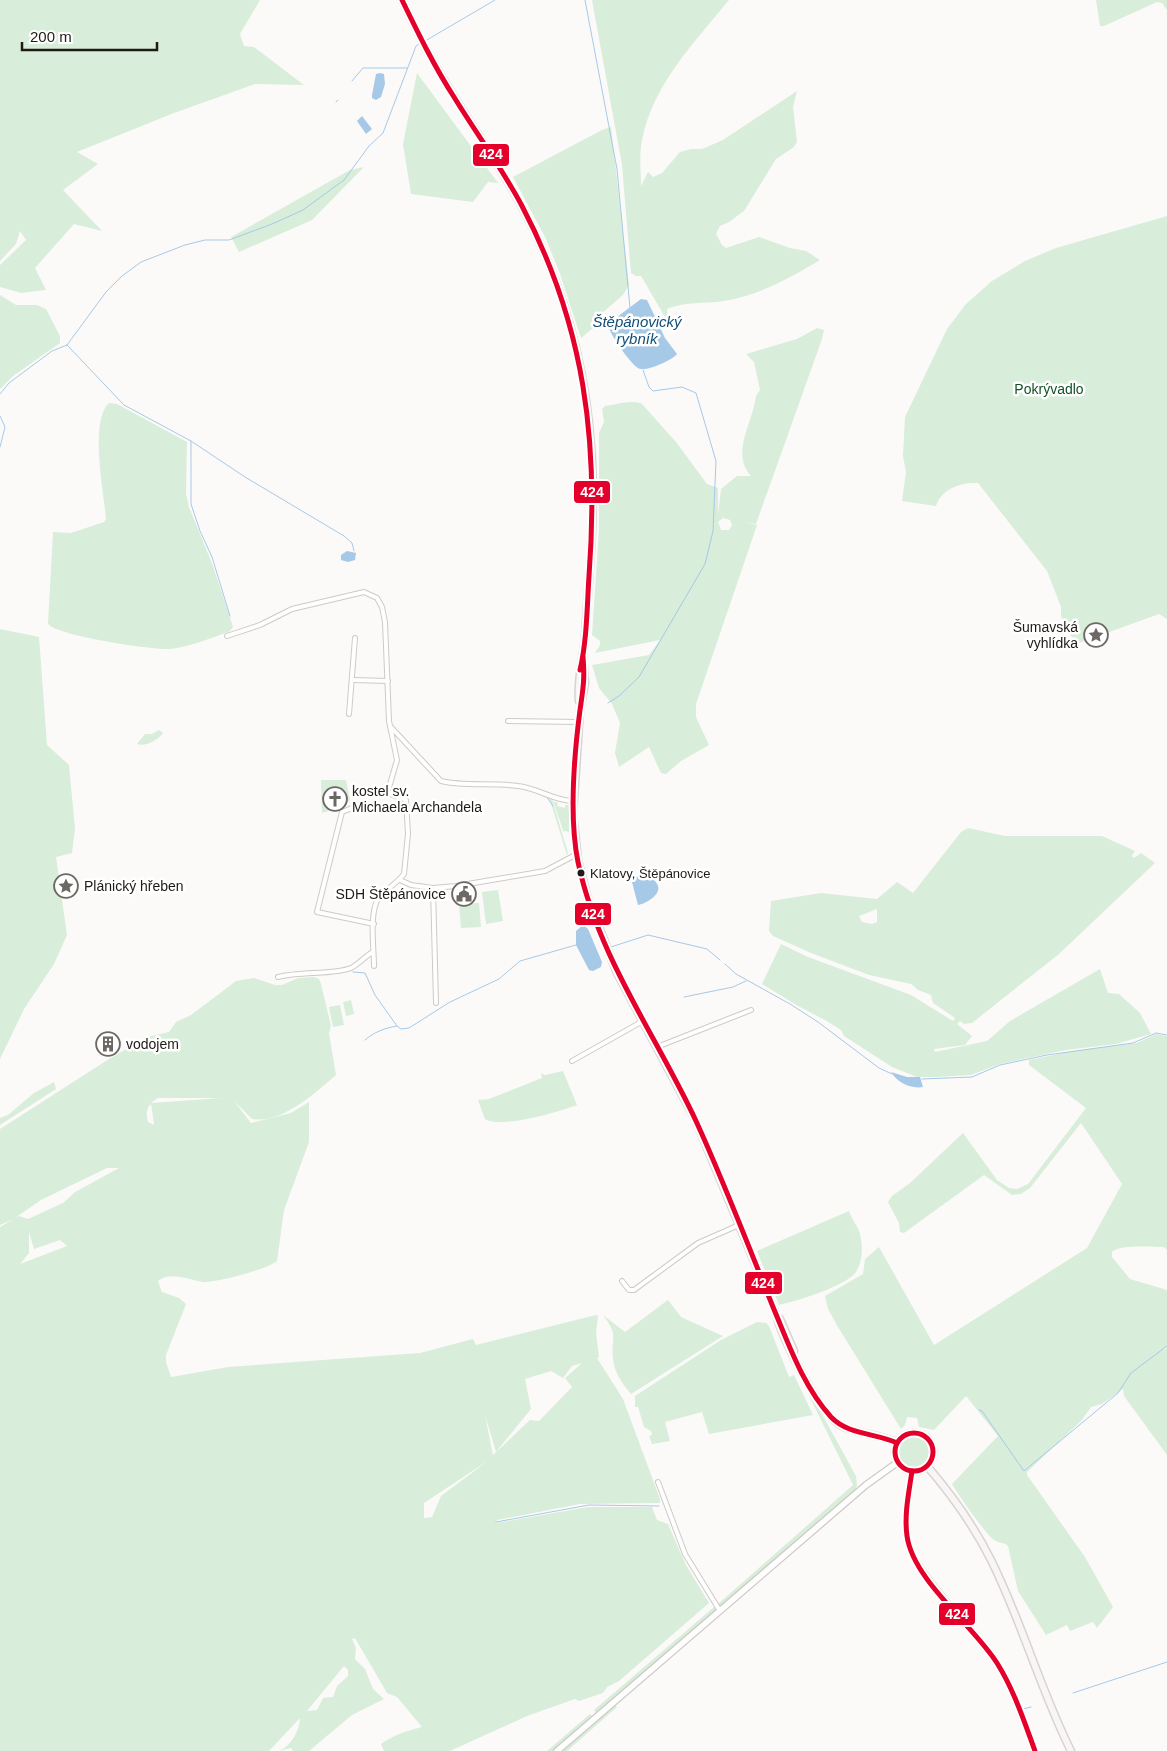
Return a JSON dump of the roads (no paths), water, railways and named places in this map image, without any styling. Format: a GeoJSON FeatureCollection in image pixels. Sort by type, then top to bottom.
{"type":"FeatureCollection","features":[{"type":"Feature","properties":{"kind":"main road"},"geometry":{"type":"LineString","coordinates":[[402,0],[444,81],[522,205],[545,254],[569,323],[584,384],[592,461],[592,524],[583,656],[585,683],[580,710],[573,801],[577,854],[584,884],[602,937],[642,1021],[696,1121],[776,1314],[788,1333],[797,1361],[818,1401],[833,1421],[849,1429],[881,1436],[898,1443]]}},
{"type":"Feature","properties":{"kind":"main road"},"geometry":{"type":"LineString","coordinates":[[911,1434],[926,1438],[933,1453],[927,1466],[912,1471],[902,1467],[898,1462],[895,1452],[898,1443],[904,1436],[911,1434]]}},
{"type":"Feature","properties":{"kind":"main road"},"geometry":{"type":"LineString","coordinates":[[557,1751],[866,1485],[898,1462]]}},
{"type":"Feature","properties":{"kind":"main road"},"geometry":{"type":"LineString","coordinates":[[927,1466],[960,1507],[992,1562],[1043,1690],[1071,1751]]}},
{"type":"Feature","properties":{"kind":"main road"},"geometry":{"type":"LineString","coordinates":[[912,1471],[906,1524],[911,1551],[921,1569],[997,1664],[1010,1689],[1035,1751]]}},
{"type":"Feature","properties":{"kind":"street"},"geometry":{"type":"LineString","coordinates":[[227,636],[260,625],[292,609],[364,592],[376,598],[382,607],[390,725],[397,760],[388,792],[406,802],[406,862],[404,874],[400,880],[378,900],[374,924],[374,966]]}},
{"type":"Feature","properties":{"kind":"street"},"geometry":{"type":"LineString","coordinates":[[349,714],[355,638]]}},
{"type":"Feature","properties":{"kind":"street"},"geometry":{"type":"LineString","coordinates":[[352,680],[388,681]]}},
{"type":"Feature","properties":{"kind":"street"},"geometry":{"type":"LineString","coordinates":[[508,720],[579,722]]}},
{"type":"Feature","properties":{"kind":"street"},"geometry":{"type":"LineString","coordinates":[[390,725],[441,781],[518,786],[536,790],[560,800],[573,801]]}},
{"type":"Feature","properties":{"kind":"street"},"geometry":{"type":"LineString","coordinates":[[352,808],[342,812],[317,912],[374,924]]}},
{"type":"Feature","properties":{"kind":"street"},"geometry":{"type":"LineString","coordinates":[[400,880],[411,885],[433,888],[545,871],[577,854]]}},
{"type":"Feature","properties":{"kind":"street"},"geometry":{"type":"LineString","coordinates":[[433,888],[436,1003]]}},
{"type":"Feature","properties":{"kind":"street"},"geometry":{"type":"LineString","coordinates":[[278,977],[296,973],[347,969],[358,964],[373,952]]}},
{"type":"Feature","properties":{"kind":"street"},"geometry":{"type":"LineString","coordinates":[[657,1048],[751,1010]]}},
{"type":"Feature","properties":{"kind":"street"},"geometry":{"type":"LineString","coordinates":[[572,1061],[642,1021]]}},
{"type":"Feature","properties":{"kind":"street"},"geometry":{"type":"LineString","coordinates":[[622,1281],[629,1290],[634,1290],[698,1243],[739,1225]]}},
{"type":"Feature","properties":{"kind":"street"},"geometry":{"type":"LineString","coordinates":[[658,1482],[684,1554],[720,1610]]}},
{"type":"Feature","properties":{"kind":"water"},"geometry":{"type":"Polygon","coordinates":[[[376,74],[384,74],[385,84],[381,97],[376,100],[372,98],[372,95],[376,74]]]}},
{"type":"Feature","properties":{"kind":"water"},"geometry":{"type":"Polygon","coordinates":[[[362,116],[372,129],[366,134],[357,121],[362,116]]]}},
{"type":"Feature","properties":{"kind":"water","name":"Štěpánovický rybník"},"geometry":{"type":"Polygon","coordinates":[[[641,299],[647,300],[665,338],[677,354],[658,365],[646,369],[638,368],[626,355],[609,327],[617,317],[641,299]]]}},
{"type":"Feature","properties":{"kind":"water"},"geometry":{"type":"Polygon","coordinates":[[[347,551],[356,553],[355,560],[348,562],[341,560],[341,555],[347,551]]]}},
{"type":"Feature","properties":{"kind":"water"},"geometry":{"type":"Polygon","coordinates":[[[645,874],[652,876],[658,889],[652,899],[638,905],[632,882],[636,876],[645,874]]]}},
{"type":"Feature","properties":{"kind":"water"},"geometry":{"type":"Polygon","coordinates":[[[583,925],[588,929],[602,962],[601,967],[593,971],[589,970],[576,945],[576,931],[583,925]]]}},
{"type":"Feature","properties":{"kind":"water"},"geometry":{"type":"Polygon","coordinates":[[[891,1072],[907,1077],[920,1077],[923,1087],[905,1084],[891,1072]]]}},
{"type":"Feature","properties":{"kind":"waterway"},"geometry":{"type":"LineString","coordinates":[[425,41],[495,0]]}},
{"type":"Feature","properties":{"kind":"waterway"},"geometry":{"type":"LineString","coordinates":[[585,0],[617,169],[630,308]]}},
{"type":"Feature","properties":{"kind":"waterway"},"geometry":{"type":"LineString","coordinates":[[0,394],[9,383],[52,351],[67,345],[106,292],[122,276],[141,262],[185,245],[205,240],[229,240],[272,224],[303,210],[344,180],[369,146],[383,133],[416,46],[419,44]]}},
{"type":"Feature","properties":{"kind":"waterway"},"geometry":{"type":"LineString","coordinates":[[352,81],[363,68],[407,68]]}},
{"type":"Feature","properties":{"kind":"waterway"},"geometry":{"type":"LineString","coordinates":[[67,345],[124,405],[191,441],[245,477],[344,536],[352,543],[354,551]]}},
{"type":"Feature","properties":{"kind":"waterway"},"geometry":{"type":"LineString","coordinates":[[608,703],[619,696],[639,677],[705,564],[713,531],[716,461],[696,393],[682,387],[653,391],[649,387],[643,370]]}},
{"type":"Feature","properties":{"kind":"waterway"},"geometry":{"type":"LineString","coordinates":[[0,416],[5,427],[0,447]]}},
{"type":"Feature","properties":{"kind":"waterway"},"geometry":{"type":"LineString","coordinates":[[191,441],[191,504],[200,531],[212,557],[230,616]]}},
{"type":"Feature","properties":{"kind":"waterway"},"geometry":{"type":"LineString","coordinates":[[546,796],[553,806]]}},
{"type":"Feature","properties":{"kind":"waterway"},"geometry":{"type":"LineString","coordinates":[[611,947],[648,935],[707,949],[720,960]]}},
{"type":"Feature","properties":{"kind":"waterway"},"geometry":{"type":"LineString","coordinates":[[365,1040],[388,1028],[397,1026],[401,1029],[409,1028],[450,1002],[499,979],[520,961],[576,945]]}},
{"type":"Feature","properties":{"kind":"waterway"},"geometry":{"type":"LineString","coordinates":[[725,964],[736,974],[818,1022],[879,1068],[892,1074]]}},
{"type":"Feature","properties":{"kind":"waterway"},"geometry":{"type":"LineString","coordinates":[[353,972],[365,973],[375,995],[397,1026]]}},
{"type":"Feature","properties":{"kind":"waterway"},"geometry":{"type":"LineString","coordinates":[[684,997],[733,987],[746,981]]}},
{"type":"Feature","properties":{"kind":"waterway"},"geometry":{"type":"LineString","coordinates":[[922,1079],[972,1077],[1000,1065],[1047,1055],[1133,1043],[1156,1033],[1167,1035]]}},
{"type":"Feature","properties":{"kind":"waterway"},"geometry":{"type":"LineString","coordinates":[[979,1410],[982,1411],[1024,1471],[1118,1393],[1131,1373],[1167,1346]]}},
{"type":"Feature","properties":{"kind":"waterway"},"geometry":{"type":"LineString","coordinates":[[496,1522],[589,1505],[659,1506]]}},
{"type":"Feature","properties":{"kind":"waterway"},"geometry":{"type":"LineString","coordinates":[[1073,1693],[1167,1662]]}},
{"type":"Feature","properties":{"kind":"waterway"},"geometry":{"type":"LineString","coordinates":[[1023,1709],[1031,1707]]}},
{"type":"Feature","properties":{"kind":"place","name":"Šumavská vyhlídka"},"geometry":{"type":"Point","coordinates":[1096,635]}},
{"type":"Feature","properties":{"kind":"place","name":"kostel sv. Michaela Archandela"},"geometry":{"type":"Point","coordinates":[335,799]}},
{"type":"Feature","properties":{"kind":"place","name":"Klatovy, Štěpánovice"},"geometry":{"type":"Point","coordinates":[581,873]}},
{"type":"Feature","properties":{"kind":"place","name":"Plánický hřeben"},"geometry":{"type":"Point","coordinates":[66,886]}},
{"type":"Feature","properties":{"kind":"place","name":"SDH Štěpánovice"},"geometry":{"type":"Point","coordinates":[464,894]}},
{"type":"Feature","properties":{"kind":"place","name":"vodojem"},"geometry":{"type":"Point","coordinates":[108,1044]}},
{"type":"Feature","properties":{"kind":"park label","name":"Pokrývadlo"},"geometry":{"type":"Point","coordinates":[1049,389]}}]}
